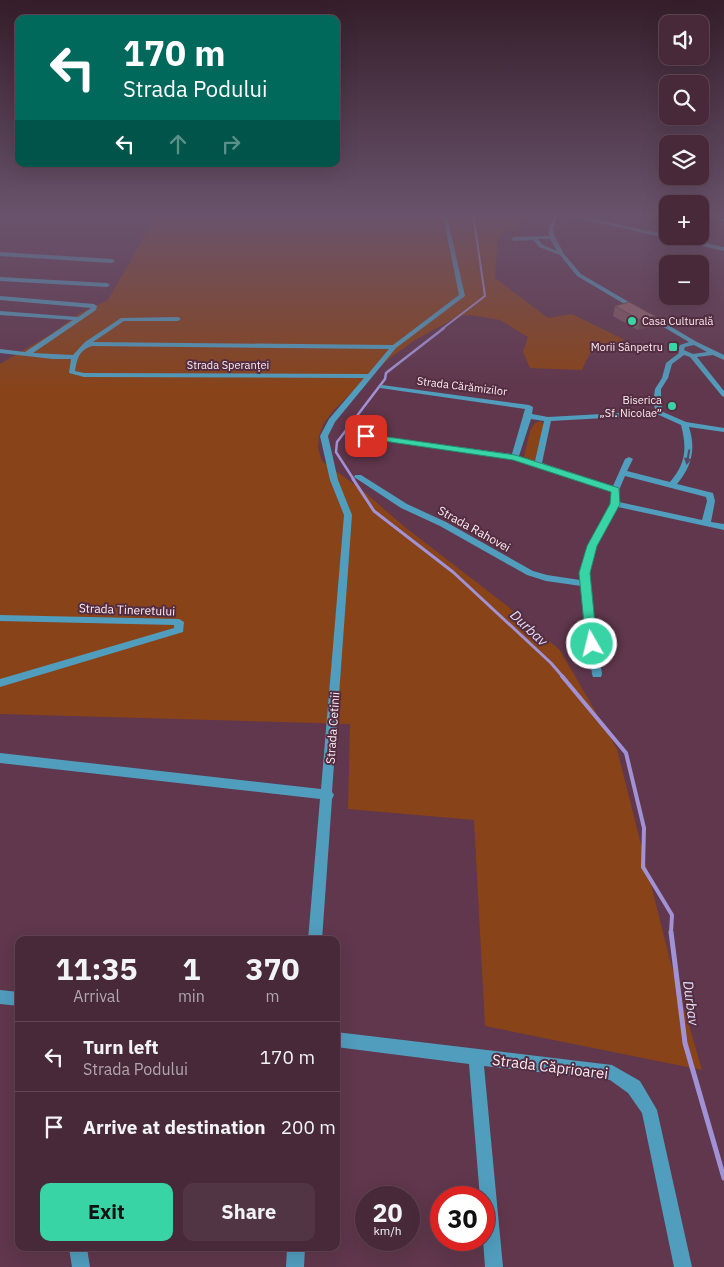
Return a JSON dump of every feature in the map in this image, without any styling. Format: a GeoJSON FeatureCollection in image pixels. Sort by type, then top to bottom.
{"type":"FeatureCollection","features":[{"type":"Feature","properties":{"kind":"street"},"geometry":{"type":"LineString","coordinates":[[371,376],[394,347],[462,296],[457,272]]}},
{"type":"Feature","properties":{"kind":"street"},"geometry":{"type":"LineString","coordinates":[[576,272],[587,281],[695,344],[721,356]]}},
{"type":"Feature","properties":{"kind":"street"},"geometry":{"type":"LineString","coordinates":[[0,279],[107,285]]}},
{"type":"Feature","properties":{"kind":"street"},"geometry":{"type":"LineString","coordinates":[[0,298],[94,306],[94,309],[80,319],[28,353]]}},
{"type":"Feature","properties":{"kind":"street"},"geometry":{"type":"LineString","coordinates":[[0,313],[80,319]]}},
{"type":"Feature","properties":{"kind":"street"},"geometry":{"type":"LineString","coordinates":[[0,351],[53,357],[74,357],[84,345],[122,319],[178,319]]}},
{"type":"Feature","properties":{"kind":"street"},"geometry":{"type":"LineString","coordinates":[[695,344],[682,346],[680,351],[692,356],[721,356]]}},
{"type":"Feature","properties":{"kind":"street"},"geometry":{"type":"LineString","coordinates":[[84,345],[394,347]]}},
{"type":"Feature","properties":{"kind":"street"},"geometry":{"type":"LineString","coordinates":[[660,413],[657,403],[658,388],[665,378],[669,363],[683,353]]}},
{"type":"Feature","properties":{"kind":"street"},"geometry":{"type":"LineString","coordinates":[[692,356],[724,395]]}},
{"type":"Feature","properties":{"kind":"street","name":"Strada Speranței"},"geometry":{"type":"LineString","coordinates":[[74,357],[71,372],[84,375],[371,376]]}},
{"type":"Feature","properties":{"kind":"street","name":"Strada Cetinii"},"geometry":{"type":"LineString","coordinates":[[316,936],[348,515],[334,480],[324,436],[332,421],[371,376]]}},
{"type":"Feature","properties":{"kind":"street","name":"Strada Cărămizilor"},"geometry":{"type":"LineString","coordinates":[[382,388],[524,405],[530,408],[528,416]]}},
{"type":"Feature","properties":{"kind":"street"},"geometry":{"type":"LineString","coordinates":[[515,458],[528,416],[548,419],[660,413],[684,424],[724,430]]}},
{"type":"Feature","properties":{"kind":"street"},"geometry":{"type":"LineString","coordinates":[[538,464],[548,419]]}},
{"type":"Feature","properties":{"kind":"street"},"geometry":{"type":"LineString","coordinates":[[672,485],[685,469],[688,459],[689,443],[684,424]]}},
{"type":"Feature","properties":{"kind":"street"},"geometry":{"type":"LineString","coordinates":[[348,434],[515,458],[615,490]]}},
{"type":"Feature","properties":{"kind":"street"},"geometry":{"type":"LineString","coordinates":[[598,674],[588,616],[584,573],[592,546],[615,504],[615,490],[629,459]]}},
{"type":"Feature","properties":{"kind":"street"},"geometry":{"type":"LineString","coordinates":[[624,473],[710,495],[706,523]]}},
{"type":"Feature","properties":{"kind":"street","name":"Strada Rahovei"},"geometry":{"type":"LineString","coordinates":[[358,477],[404,506],[443,524],[530,573],[546,578],[586,584]]}},
{"type":"Feature","properties":{"kind":"street"},"geometry":{"type":"LineString","coordinates":[[615,504],[724,527]]}},
{"type":"Feature","properties":{"kind":"street","name":"Strada Tineretului"},"geometry":{"type":"LineString","coordinates":[[0,618],[179,622],[179,630],[0,683]]}},
{"type":"Feature","properties":{"kind":"street"},"geometry":{"type":"LineString","coordinates":[[0,758],[328,795]]}},
{"type":"Feature","properties":{"kind":"street"},"geometry":{"type":"LineString","coordinates":[[0,997],[15,999]]}},
{"type":"Feature","properties":{"kind":"street","name":"Strada Căprioarei"},"geometry":{"type":"LineString","coordinates":[[340,1040],[476,1058],[612,1073],[634,1087],[649,1110],[683,1267]]}},
{"type":"Feature","properties":{"kind":"street"},"geometry":{"type":"LineString","coordinates":[[476,1058],[494,1267]]}},
{"type":"Feature","properties":{"kind":"street"},"geometry":{"type":"LineString","coordinates":[[78,1251],[81,1267]]}},
{"type":"Feature","properties":{"kind":"street"},"geometry":{"type":"LineString","coordinates":[[295,1267],[296,1251]]}},
{"type":"Feature","properties":{"kind":"shaded area"},"geometry":{"type":"Polygon","coordinates":[[[124,272],[495,272],[495,278],[548,318],[572,314],[625,340],[592,349],[582,370],[530,368],[523,352],[528,337],[500,320],[471,315],[459,316],[415,340],[390,358],[359,385],[324,423],[319,436],[318,448],[322,461],[362,490],[406,528],[506,605],[560,650],[617,749],[670,960],[702,1070],[485,1026],[474,820],[348,809],[350,724],[0,714],[0,364],[51,334],[80,313],[108,300],[124,272]]]}},
{"type":"Feature","properties":{"kind":"shaded area"},"geometry":{"type":"Polygon","coordinates":[[[541,421],[544,425],[535,461],[524,457],[530,431],[535,423],[541,421]]]}},
{"type":"Feature","properties":{"kind":"building"},"geometry":{"type":"Polygon","coordinates":[[[629,302],[655,316],[640,320],[615,306],[629,302]]]}},
{"type":"Feature","properties":{"kind":"waterway","name":"Durbav"},"geometry":{"type":"LineString","coordinates":[[442,329],[485,296],[482,272]]}},
{"type":"Feature","properties":{"kind":"waterway","name":"Durbav"},"geometry":{"type":"LineString","coordinates":[[354,480],[336,452],[337,442],[385,379],[386,373],[444,328]]}},
{"type":"Feature","properties":{"kind":"waterway","name":"Durbav"},"geometry":{"type":"LineString","coordinates":[[353,479],[374,511],[453,572],[551,663],[563,677]]}},
{"type":"Feature","properties":{"kind":"waterway","name":"Durbav"},"geometry":{"type":"LineString","coordinates":[[562,676],[626,753],[644,828],[643,867],[672,915],[671,932]]}},
{"type":"Feature","properties":{"kind":"waterway","name":"Durbav"},"geometry":{"type":"LineString","coordinates":[[671,932],[685,1043],[724,1178]]}},
{"type":"Feature","properties":{"kind":"place","name":"Casa Culturală"},"geometry":{"type":"Point","coordinates":[632,321]}},
{"type":"Feature","properties":{"kind":"place","name":"Morii Sânpetru"},"geometry":{"type":"Point","coordinates":[673,347]}},
{"type":"Feature","properties":{"kind":"place","name":"Biserica „Sf. Nicolae”"},"geometry":{"type":"Point","coordinates":[672,406]}},
{"type":"Feature","properties":{"kind":"route"},"geometry":{"type":"LineString","coordinates":[[366,436],[515,458],[615,490],[615,504],[592,546],[584,573],[592,644]]}}]}
